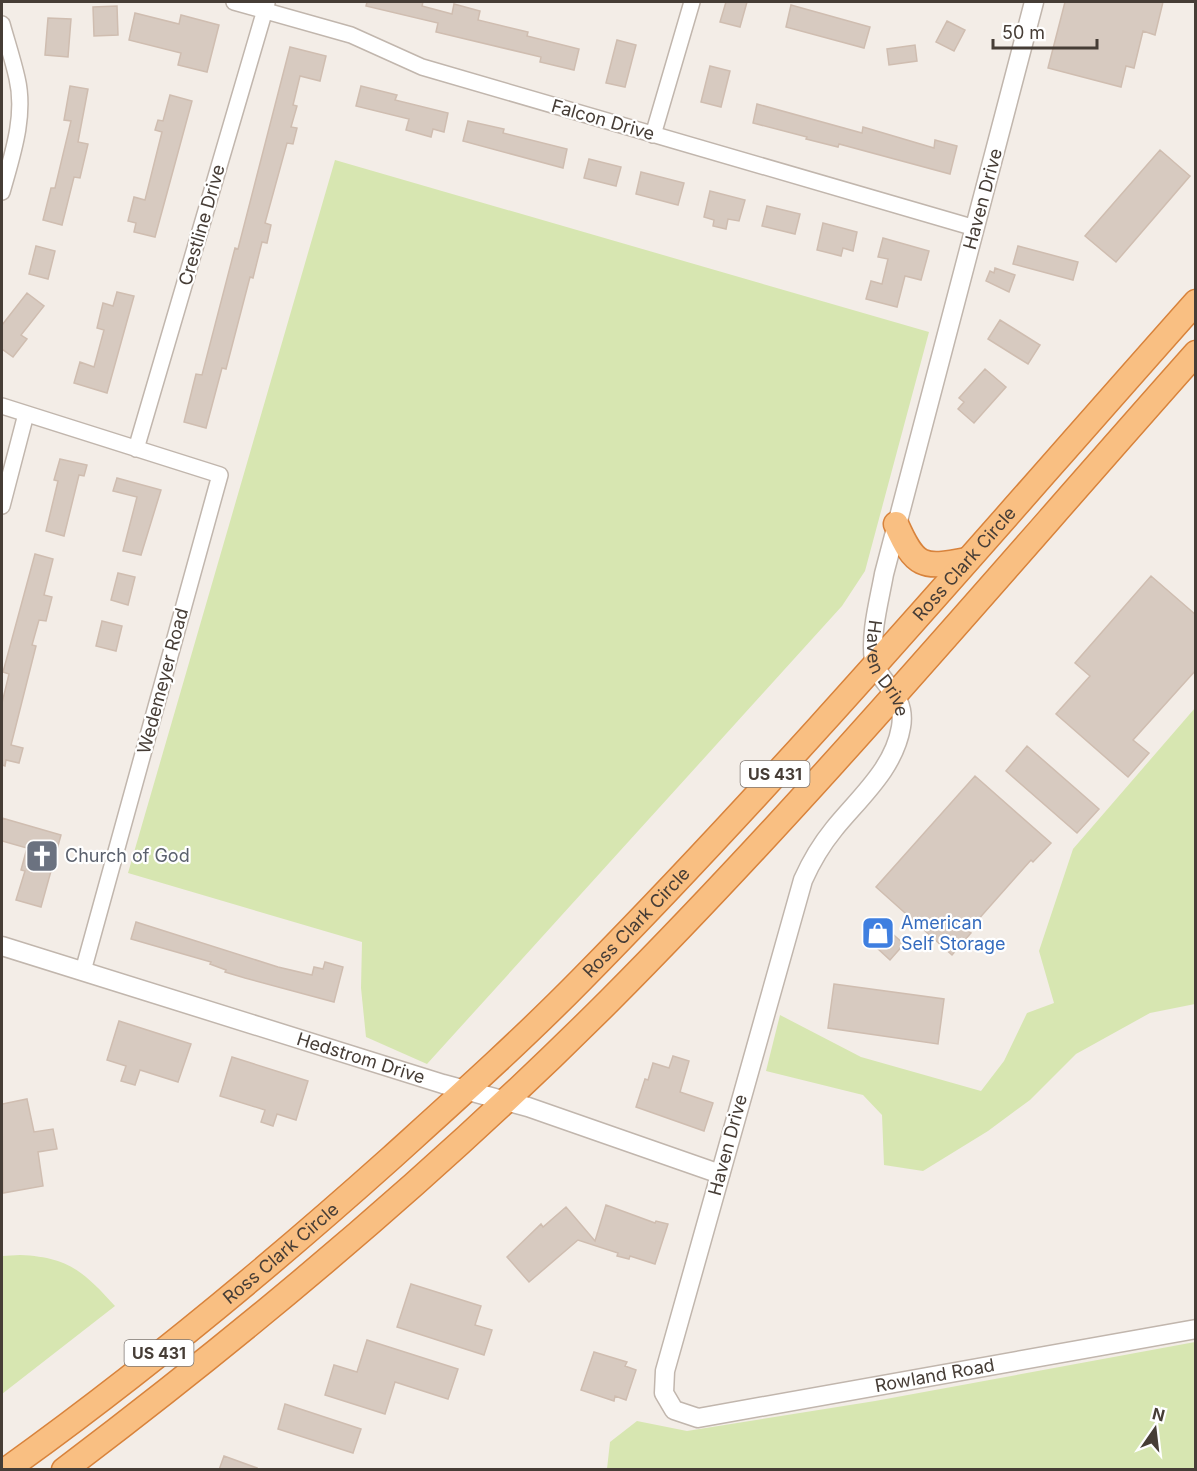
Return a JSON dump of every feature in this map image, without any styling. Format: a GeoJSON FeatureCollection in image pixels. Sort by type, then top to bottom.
{"type":"FeatureCollection","features":[{"type":"Feature","properties":{"kind":"highway","name":"Ross Clark Circle"},"geometry":{"type":"LineString","coordinates":[[6,1470],[130,1376],[270,1263],[466,1090],[578,984],[690,868],[1196,302]]}},
{"type":"Feature","properties":{"kind":"highway"},"geometry":{"type":"LineString","coordinates":[[1176,324],[1196,341]]}},
{"type":"Feature","properties":{"kind":"highway","name":"Ross Clark Circle"},"geometry":{"type":"LineString","coordinates":[[64,1470],[289,1293],[505,1101],[610,999],[713,893],[895,693],[1196,353]]}},
{"type":"Feature","properties":{"kind":"highway"},"geometry":{"type":"LineString","coordinates":[[896,524],[908,550],[922,563],[938,566],[967,560]]}},
{"type":"Feature","properties":{"kind":"street","name":"Falcon Drive"},"geometry":{"type":"LineString","coordinates":[[234,2],[266,6],[351,35],[422,66],[975,228]]}},
{"type":"Feature","properties":{"kind":"street"},"geometry":{"type":"LineString","coordinates":[[653,135],[692,2]]}},
{"type":"Feature","properties":{"kind":"street","name":"Haven Drive"},"geometry":{"type":"LineString","coordinates":[[674,1410],[664,1393],[665,1371],[802,880],[817,851],[876,780],[894,753],[902,724],[895,693],[874,664],[878,608],[896,524],[1034,2]]}},
{"type":"Feature","properties":{"kind":"street","name":"Crestline Drive"},"geometry":{"type":"LineString","coordinates":[[136,449],[266,6]]}},
{"type":"Feature","properties":{"kind":"street"},"geometry":{"type":"LineString","coordinates":[[2,24],[18,79],[20,114],[15,147],[2,192]]}},
{"type":"Feature","properties":{"kind":"street"},"geometry":{"type":"LineString","coordinates":[[2,406],[136,449]]}},
{"type":"Feature","properties":{"kind":"street"},"geometry":{"type":"LineString","coordinates":[[2,506],[26,414]]}},
{"type":"Feature","properties":{"kind":"street","name":"Wedemeyer Road"},"geometry":{"type":"LineString","coordinates":[[83,971],[220,475],[136,449]]}},
{"type":"Feature","properties":{"kind":"street","name":"Hedstrom Drive"},"geometry":{"type":"LineString","coordinates":[[2,946],[505,1101],[720,1174]]}},
{"type":"Feature","properties":{"kind":"street","name":"Rowland Road"},"geometry":{"type":"LineString","coordinates":[[674,1410],[698,1418],[1196,1329]]}},
{"type":"Feature","properties":{"kind":"green space"},"geometry":{"type":"Polygon","coordinates":[[[335,160],[929,332],[865,571],[842,606],[427,1064],[366,1037],[361,988],[362,942],[128,873],[335,160]]]}},
{"type":"Feature","properties":{"kind":"green space"},"geometry":{"type":"Polygon","coordinates":[[[1195,708],[1195,1004],[1150,1013],[1076,1054],[1030,1100],[988,1131],[923,1171],[884,1165],[882,1115],[863,1095],[766,1071],[780,1015],[861,1057],[981,1091],[1004,1061],[1027,1013],[1054,1003],[1039,951],[1073,849],[1195,708]]]}},
{"type":"Feature","properties":{"kind":"green space"},"geometry":{"type":"Polygon","coordinates":[[[20,1255],[51,1259],[74,1268],[115,1306],[2,1394],[2,1256],[20,1255]]]}},
{"type":"Feature","properties":{"kind":"green space"},"geometry":{"type":"Polygon","coordinates":[[[1195,1342],[1195,1469],[607,1469],[610,1442],[637,1421],[687,1431],[875,1401],[1195,1342]]]}},
{"type":"Feature","properties":{"kind":"building"},"geometry":{"type":"Polygon","coordinates":[[[367,2],[423,2],[422,6],[452,14],[454,4],[480,11],[478,20],[528,32],[527,36],[579,49],[574,70],[540,62],[541,57],[436,32],[438,23],[366,6],[367,2]]]}},
{"type":"Feature","properties":{"kind":"building"},"geometry":{"type":"Polygon","coordinates":[[[726,2],[747,2],[740,27],[720,22],[726,2]]]}},
{"type":"Feature","properties":{"kind":"building"},"geometry":{"type":"Polygon","coordinates":[[[1065,2],[1163,2],[1155,35],[1143,31],[1134,68],[1126,66],[1121,87],[1048,68],[1065,2]]]}},
{"type":"Feature","properties":{"kind":"building"},"geometry":{"type":"Polygon","coordinates":[[[791,5],[870,27],[864,48],[786,27],[791,5]]]}},
{"type":"Feature","properties":{"kind":"building"},"geometry":{"type":"Polygon","coordinates":[[[117,6],[118,35],[94,36],[93,7],[117,6]]]}},
{"type":"Feature","properties":{"kind":"building"},"geometry":{"type":"Polygon","coordinates":[[[135,13],[179,24],[181,15],[219,25],[207,72],[178,65],[181,53],[129,40],[135,13]]]}},
{"type":"Feature","properties":{"kind":"building"},"geometry":{"type":"Polygon","coordinates":[[[48,18],[71,19],[68,57],[45,55],[48,18]]]}},
{"type":"Feature","properties":{"kind":"building"},"geometry":{"type":"Polygon","coordinates":[[[947,21],[965,30],[954,51],[936,42],[947,21]]]}},
{"type":"Feature","properties":{"kind":"building"},"geometry":{"type":"Polygon","coordinates":[[[617,40],[636,45],[625,87],[606,83],[617,40]]]}},
{"type":"Feature","properties":{"kind":"building"},"geometry":{"type":"Polygon","coordinates":[[[915,45],[917,61],[889,65],[887,49],[915,45]]]}},
{"type":"Feature","properties":{"kind":"building"},"geometry":{"type":"Polygon","coordinates":[[[290,47],[326,56],[320,81],[300,76],[293,105],[297,106],[291,127],[297,128],[293,144],[287,143],[265,223],[271,225],[267,243],[262,242],[253,278],[250,277],[226,369],[222,368],[206,428],[184,422],[196,374],[202,375],[235,248],[238,249],[290,47]]]}},
{"type":"Feature","properties":{"kind":"building"},"geometry":{"type":"Polygon","coordinates":[[[710,66],[730,71],[721,107],[701,102],[710,66]]]}},
{"type":"Feature","properties":{"kind":"building"},"geometry":{"type":"Polygon","coordinates":[[[70,86],[88,89],[78,142],[88,144],[80,178],[74,177],[62,225],[43,220],[51,188],[55,188],[71,121],[64,120],[70,86]]]}},
{"type":"Feature","properties":{"kind":"building"},"geometry":{"type":"Polygon","coordinates":[[[361,86],[397,95],[395,100],[448,113],[444,132],[433,129],[431,137],[406,130],[409,119],[356,106],[361,86]]]}},
{"type":"Feature","properties":{"kind":"building"},"geometry":{"type":"Polygon","coordinates":[[[170,95],[192,101],[155,237],[134,232],[136,223],[128,221],[134,197],[145,200],[162,132],[155,130],[158,120],[163,121],[170,95]]]}},
{"type":"Feature","properties":{"kind":"building"},"geometry":{"type":"Polygon","coordinates":[[[757,104],[862,133],[863,127],[934,148],[935,140],[957,146],[950,174],[839,144],[838,147],[806,139],[807,137],[753,123],[757,104]]]}},
{"type":"Feature","properties":{"kind":"building"},"geometry":{"type":"Polygon","coordinates":[[[468,121],[504,129],[503,133],[567,149],[563,168],[463,141],[468,121]]]}},
{"type":"Feature","properties":{"kind":"building"},"geometry":{"type":"Polygon","coordinates":[[[1160,150],[1190,176],[1116,262],[1085,236],[1160,150]]]}},
{"type":"Feature","properties":{"kind":"building"},"geometry":{"type":"Polygon","coordinates":[[[589,159],[621,167],[616,186],[584,178],[589,159]]]}},
{"type":"Feature","properties":{"kind":"building"},"geometry":{"type":"Polygon","coordinates":[[[641,172],[684,183],[678,205],[636,194],[641,172]]]}},
{"type":"Feature","properties":{"kind":"building"},"geometry":{"type":"Polygon","coordinates":[[[710,191],[745,200],[739,221],[728,219],[726,229],[713,226],[714,220],[704,217],[710,191]]]}},
{"type":"Feature","properties":{"kind":"building"},"geometry":{"type":"Polygon","coordinates":[[[767,206],[800,214],[795,234],[762,226],[767,206]]]}},
{"type":"Feature","properties":{"kind":"building"},"geometry":{"type":"Polygon","coordinates":[[[823,223],[857,232],[853,251],[843,248],[841,256],[817,250],[823,223]]]}},
{"type":"Feature","properties":{"kind":"building"},"geometry":{"type":"Polygon","coordinates":[[[883,238],[929,251],[921,280],[905,276],[897,307],[866,299],[871,281],[882,284],[888,259],[878,257],[883,238]]]}},
{"type":"Feature","properties":{"kind":"building"},"geometry":{"type":"Polygon","coordinates":[[[36,246],[55,251],[48,279],[29,274],[36,246]]]}},
{"type":"Feature","properties":{"kind":"building"},"geometry":{"type":"Polygon","coordinates":[[[1018,246],[1078,262],[1073,280],[1013,264],[1018,246]]]}},
{"type":"Feature","properties":{"kind":"building"},"geometry":{"type":"Polygon","coordinates":[[[995,268],[1015,275],[1009,292],[986,281],[990,271],[994,273],[995,268]]]}},
{"type":"Feature","properties":{"kind":"building"},"geometry":{"type":"Polygon","coordinates":[[[117,292],[134,296],[107,393],[74,383],[80,362],[94,367],[104,330],[97,328],[103,303],[113,306],[117,292]]]}},
{"type":"Feature","properties":{"kind":"building"},"geometry":{"type":"Polygon","coordinates":[[[27,293],[44,306],[21,335],[27,339],[13,357],[2,349],[2,325],[27,293]]]}},
{"type":"Feature","properties":{"kind":"building"},"geometry":{"type":"Polygon","coordinates":[[[1000,320],[1040,345],[1028,364],[988,339],[1000,320]]]}},
{"type":"Feature","properties":{"kind":"building"},"geometry":{"type":"Polygon","coordinates":[[[985,369],[1006,387],[974,423],[958,409],[964,402],[959,398],[985,369]]]}},
{"type":"Feature","properties":{"kind":"building"},"geometry":{"type":"Polygon","coordinates":[[[60,459],[87,465],[84,476],[79,475],[64,536],[46,531],[58,481],[54,480],[60,459]]]}},
{"type":"Feature","properties":{"kind":"building"},"geometry":{"type":"Polygon","coordinates":[[[117,478],[161,490],[141,555],[123,551],[137,497],[113,491],[117,478]]]}},
{"type":"Feature","properties":{"kind":"building"},"geometry":{"type":"Polygon","coordinates":[[[35,554],[53,559],[44,595],[52,597],[46,621],[39,620],[32,645],[36,646],[11,745],[23,748],[19,763],[6,760],[5,766],[2,765],[2,703],[9,674],[3,672],[35,554]]]}},
{"type":"Feature","properties":{"kind":"building"},"geometry":{"type":"Polygon","coordinates":[[[118,573],[135,577],[128,605],[111,600],[118,573]]]}},
{"type":"Feature","properties":{"kind":"building"},"geometry":{"type":"Polygon","coordinates":[[[1151,576],[1196,615],[1196,670],[1133,740],[1149,753],[1128,777],[1056,714],[1090,676],[1075,663],[1151,576]]]}},
{"type":"Feature","properties":{"kind":"building"},"geometry":{"type":"Polygon","coordinates":[[[102,621],[122,626],[116,651],[96,646],[102,621]]]}},
{"type":"Feature","properties":{"kind":"building"},"geometry":{"type":"Polygon","coordinates":[[[1027,746],[1099,809],[1077,833],[1006,771],[1027,746]]]}},
{"type":"Feature","properties":{"kind":"building"},"geometry":{"type":"Polygon","coordinates":[[[975,776],[1051,843],[1033,862],[1031,860],[968,931],[971,933],[952,955],[876,887],[975,776]]]}},
{"type":"Feature","properties":{"kind":"building","name":"Church of God"},"geometry":{"type":"Polygon","coordinates":[[[2,818],[61,835],[41,907],[16,900],[25,871],[21,870],[27,848],[2,841],[2,818]]]}},
{"type":"Feature","properties":{"kind":"building"},"geometry":{"type":"Polygon","coordinates":[[[136,922],[278,967],[312,975],[314,967],[323,969],[325,962],[343,967],[334,1002],[225,972],[226,970],[210,964],[211,962],[131,939],[136,922]]]}},
{"type":"Feature","properties":{"kind":"building"},"geometry":{"type":"Polygon","coordinates":[[[879,922],[904,944],[890,960],[865,937],[879,922]]]}},
{"type":"Feature","properties":{"kind":"building"},"geometry":{"type":"Polygon","coordinates":[[[834,984],[944,999],[938,1044],[828,1028],[834,984]]]}},
{"type":"Feature","properties":{"kind":"building"},"geometry":{"type":"Polygon","coordinates":[[[119,1021],[191,1044],[178,1082],[140,1070],[135,1085],[121,1081],[126,1066],[107,1060],[119,1021]]]}},
{"type":"Feature","properties":{"kind":"building"},"geometry":{"type":"Polygon","coordinates":[[[673,1056],[689,1061],[680,1092],[713,1103],[704,1131],[636,1107],[653,1063],[669,1068],[673,1056]]]}},
{"type":"Feature","properties":{"kind":"building"},"geometry":{"type":"Polygon","coordinates":[[[232,1057],[308,1081],[296,1120],[277,1114],[273,1126],[261,1122],[265,1110],[220,1096],[232,1057]]]}},
{"type":"Feature","properties":{"kind":"building"},"geometry":{"type":"Polygon","coordinates":[[[27,1099],[34,1132],[53,1129],[57,1149],[38,1152],[43,1186],[3,1193],[2,1104],[27,1099]]]}},
{"type":"Feature","properties":{"kind":"building"},"geometry":{"type":"Polygon","coordinates":[[[606,1205],[655,1223],[656,1221],[668,1224],[655,1264],[630,1256],[629,1259],[617,1256],[618,1253],[578,1240],[529,1282],[507,1257],[541,1224],[543,1227],[566,1207],[595,1241],[606,1205]]]}},
{"type":"Feature","properties":{"kind":"building"},"geometry":{"type":"Polygon","coordinates":[[[411,1284],[481,1306],[475,1325],[492,1330],[484,1355],[397,1327],[411,1284]]]}},
{"type":"Feature","properties":{"kind":"building"},"geometry":{"type":"Polygon","coordinates":[[[367,1340],[458,1369],[448,1399],[395,1382],[385,1414],[325,1395],[334,1365],[357,1372],[367,1340]]]}},
{"type":"Feature","properties":{"kind":"building"},"geometry":{"type":"Polygon","coordinates":[[[594,1352],[627,1362],[625,1366],[636,1370],[626,1400],[615,1396],[614,1401],[581,1390],[594,1352]]]}},
{"type":"Feature","properties":{"kind":"building"},"geometry":{"type":"Polygon","coordinates":[[[285,1404],[361,1429],[353,1453],[278,1429],[285,1404]]]}},
{"type":"Feature","properties":{"kind":"building"},"geometry":{"type":"Polygon","coordinates":[[[224,1456],[257,1468],[256,1470],[219,1470],[224,1456]]]}},
{"type":"Feature","properties":{"kind":"place","name":"Church of God"},"geometry":{"type":"Point","coordinates":[42,856]}},
{"type":"Feature","properties":{"kind":"place","name":"American Self Storage"},"geometry":{"type":"Point","coordinates":[878,933]}}]}
